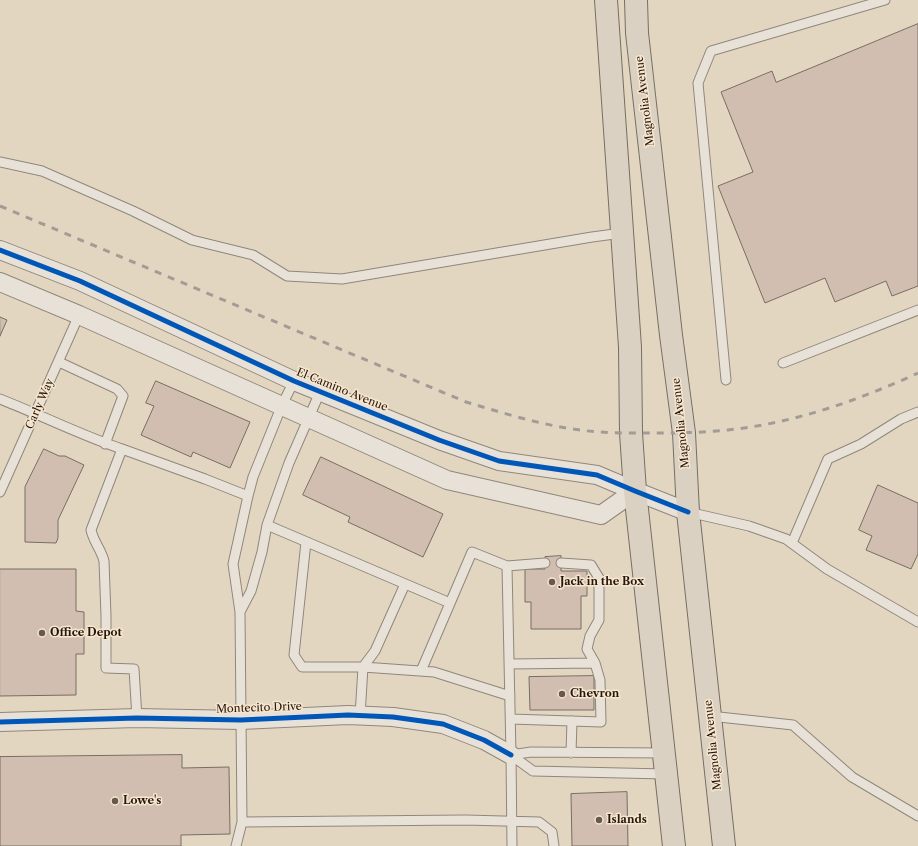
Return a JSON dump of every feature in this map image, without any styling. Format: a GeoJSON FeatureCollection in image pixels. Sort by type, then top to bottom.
{"type":"FeatureCollection","features":[{"type":"Feature","properties":{"kind":"main road"},"geometry":{"type":"LineString","coordinates":[[606,0],[630,347],[631,433],[635,492],[674,846]]}},
{"type":"Feature","properties":{"kind":"main road","name":"Magnolia Avenue"},"geometry":{"type":"LineString","coordinates":[[636,0],[637,33],[671,335],[684,433],[688,512],[724,846]]}},
{"type":"Feature","properties":{"kind":"street","name":"El Camino Avenue"},"geometry":{"type":"LineString","coordinates":[[0,250],[80,281],[294,381],[439,440],[499,461],[598,476],[688,512]]}},
{"type":"Feature","properties":{"kind":"street"},"geometry":{"type":"LineString","coordinates":[[0,282],[282,405],[447,480],[601,515],[635,492]]}},
{"type":"Feature","properties":{"kind":"street","name":"Montecito Drive"},"geometry":{"type":"LineString","coordinates":[[0,722],[137,718],[240,720],[348,715],[393,717],[443,724],[484,740],[511,755]]}},
{"type":"Feature","properties":{"kind":"lane"},"geometry":{"type":"LineString","coordinates":[[726,380],[698,83],[711,51],[885,0]]}},
{"type":"Feature","properties":{"kind":"lane"},"geometry":{"type":"LineString","coordinates":[[0,162],[42,171],[133,211],[192,240],[253,255],[287,276],[342,279],[622,233]]}},
{"type":"Feature","properties":{"kind":"lane"},"geometry":{"type":"LineString","coordinates":[[783,363],[918,310]]}},
{"type":"Feature","properties":{"kind":"lane","name":"Carly Way"},"geometry":{"type":"LineString","coordinates":[[0,492],[79,316]]}},
{"type":"Feature","properties":{"kind":"lane"},"geometry":{"type":"LineString","coordinates":[[59,362],[117,389],[123,396],[105,444]]}},
{"type":"Feature","properties":{"kind":"lane"},"geometry":{"type":"LineString","coordinates":[[236,846],[242,822],[240,612],[233,564],[253,477],[282,405],[294,381]]}},
{"type":"Feature","properties":{"kind":"lane"},"geometry":{"type":"LineString","coordinates":[[240,612],[251,591],[262,552],[267,525],[289,463],[320,392]]}},
{"type":"Feature","properties":{"kind":"lane"},"geometry":{"type":"LineString","coordinates":[[0,399],[36,413],[105,444],[205,479],[248,496]]}},
{"type":"Feature","properties":{"kind":"lane"},"geometry":{"type":"LineString","coordinates":[[792,543],[828,459],[861,444],[901,419],[918,412]]}},
{"type":"Feature","properties":{"kind":"lane"},"geometry":{"type":"LineString","coordinates":[[122,450],[91,530],[94,541],[102,553],[104,561],[106,668],[134,669],[137,718]]}},
{"type":"Feature","properties":{"kind":"lane"},"geometry":{"type":"LineString","coordinates":[[688,512],[749,526],[786,540],[828,569],[918,622]]}},
{"type":"Feature","properties":{"kind":"lane"},"geometry":{"type":"LineString","coordinates":[[267,525],[450,603]]}},
{"type":"Feature","properties":{"kind":"lane"},"geometry":{"type":"LineString","coordinates":[[306,542],[294,655],[302,668],[363,667],[434,672],[510,696]]}},
{"type":"Feature","properties":{"kind":"lane"},"geometry":{"type":"LineString","coordinates":[[421,671],[472,552],[506,566],[545,564]]}},
{"type":"Feature","properties":{"kind":"lane"},"geometry":{"type":"LineString","coordinates":[[511,720],[601,722],[600,680],[595,662],[587,649],[590,636],[599,620],[599,578],[591,565],[561,563]]}},
{"type":"Feature","properties":{"kind":"lane"},"geometry":{"type":"LineString","coordinates":[[506,566],[511,720],[512,846]]}},
{"type":"Feature","properties":{"kind":"lane"},"geometry":{"type":"LineString","coordinates":[[360,716],[363,667],[375,651],[405,584]]}},
{"type":"Feature","properties":{"kind":"lane"},"geometry":{"type":"LineString","coordinates":[[509,664],[595,662]]}},
{"type":"Feature","properties":{"kind":"lane"},"geometry":{"type":"LineString","coordinates":[[710,716],[793,725],[852,777],[918,816]]}},
{"type":"Feature","properties":{"kind":"lane"},"geometry":{"type":"LineString","coordinates":[[571,753],[572,721]]}},
{"type":"Feature","properties":{"kind":"lane"},"geometry":{"type":"LineString","coordinates":[[511,755],[531,752],[664,753]]}},
{"type":"Feature","properties":{"kind":"lane"},"geometry":{"type":"LineString","coordinates":[[511,755],[533,771],[666,774]]}},
{"type":"Feature","properties":{"kind":"lane"},"geometry":{"type":"LineString","coordinates":[[242,822],[458,820],[539,822],[552,832],[554,846]]}},
{"type":"Feature","properties":{"kind":"building"},"geometry":{"type":"Polygon","coordinates":[[[918,24],[918,286],[892,296],[886,281],[835,302],[825,278],[765,303],[718,186],[753,172],[721,92],[772,71],[776,82],[918,24]]]}},
{"type":"Feature","properties":{"kind":"building"},"geometry":{"type":"Polygon","coordinates":[[[0,317],[7,320],[0,336],[0,317]]]}},
{"type":"Feature","properties":{"kind":"building"},"geometry":{"type":"Polygon","coordinates":[[[156,381],[250,422],[230,468],[193,452],[191,457],[141,435],[154,406],[146,403],[156,381]]]}},
{"type":"Feature","properties":{"kind":"building"},"geometry":{"type":"Polygon","coordinates":[[[44,449],[59,456],[65,456],[84,465],[58,520],[58,538],[56,543],[25,542],[25,487],[44,449]]]}},
{"type":"Feature","properties":{"kind":"building"},"geometry":{"type":"Polygon","coordinates":[[[321,457],[443,514],[423,557],[348,522],[350,517],[303,495],[321,457]]]}},
{"type":"Feature","properties":{"kind":"building"},"geometry":{"type":"Polygon","coordinates":[[[878,485],[918,503],[918,554],[911,569],[866,550],[872,536],[859,530],[878,485]]]}},
{"type":"Feature","properties":{"kind":"building"},"geometry":{"type":"Polygon","coordinates":[[[561,556],[561,571],[587,571],[587,596],[581,596],[581,629],[531,629],[531,602],[525,602],[525,569],[545,569],[545,557],[561,556]]]}},
{"type":"Feature","properties":{"kind":"building","name":"Office Depot"},"geometry":{"type":"Polygon","coordinates":[[[0,569],[76,569],[76,611],[84,612],[84,654],[76,654],[76,695],[0,696],[0,569]]]}},
{"type":"Feature","properties":{"kind":"building"},"geometry":{"type":"Polygon","coordinates":[[[594,676],[594,710],[530,710],[529,677],[594,676]]]}},
{"type":"Feature","properties":{"kind":"building","name":"Lowe's"},"geometry":{"type":"Polygon","coordinates":[[[182,755],[182,768],[229,767],[230,834],[181,835],[181,846],[0,846],[0,757],[182,755]]]}},
{"type":"Feature","properties":{"kind":"building","name":"Islands"},"geometry":{"type":"Polygon","coordinates":[[[627,792],[628,846],[572,846],[571,794],[627,792]]]}},
{"type":"Feature","properties":{"kind":"railway"},"geometry":{"type":"LineString","coordinates":[[0,206],[466,402],[522,418],[565,428],[604,432],[664,433],[717,431],[753,427],[825,409],[872,393],[918,373]]}},
{"type":"Feature","properties":{"kind":"cycle path"},"geometry":{"type":"LineString","coordinates":[[0,250],[80,281],[294,381],[439,440],[499,461],[597,475],[688,512]]}},
{"type":"Feature","properties":{"kind":"cycle path"},"geometry":{"type":"LineString","coordinates":[[0,722],[137,718],[241,720],[348,715],[393,717],[443,724],[484,740],[511,755]]}},
{"type":"Feature","properties":{"kind":"place","name":"Jack in the Box"},"geometry":{"type":"Point","coordinates":[552,582]}},
{"type":"Feature","properties":{"kind":"place","name":"Office Depot"},"geometry":{"type":"Point","coordinates":[42,633]}},
{"type":"Feature","properties":{"kind":"place","name":"Chevron"},"geometry":{"type":"Point","coordinates":[562,694]}},
{"type":"Feature","properties":{"kind":"place","name":"Lowe's"},"geometry":{"type":"Point","coordinates":[115,801]}},
{"type":"Feature","properties":{"kind":"place","name":"Islands"},"geometry":{"type":"Point","coordinates":[599,820]}}]}
